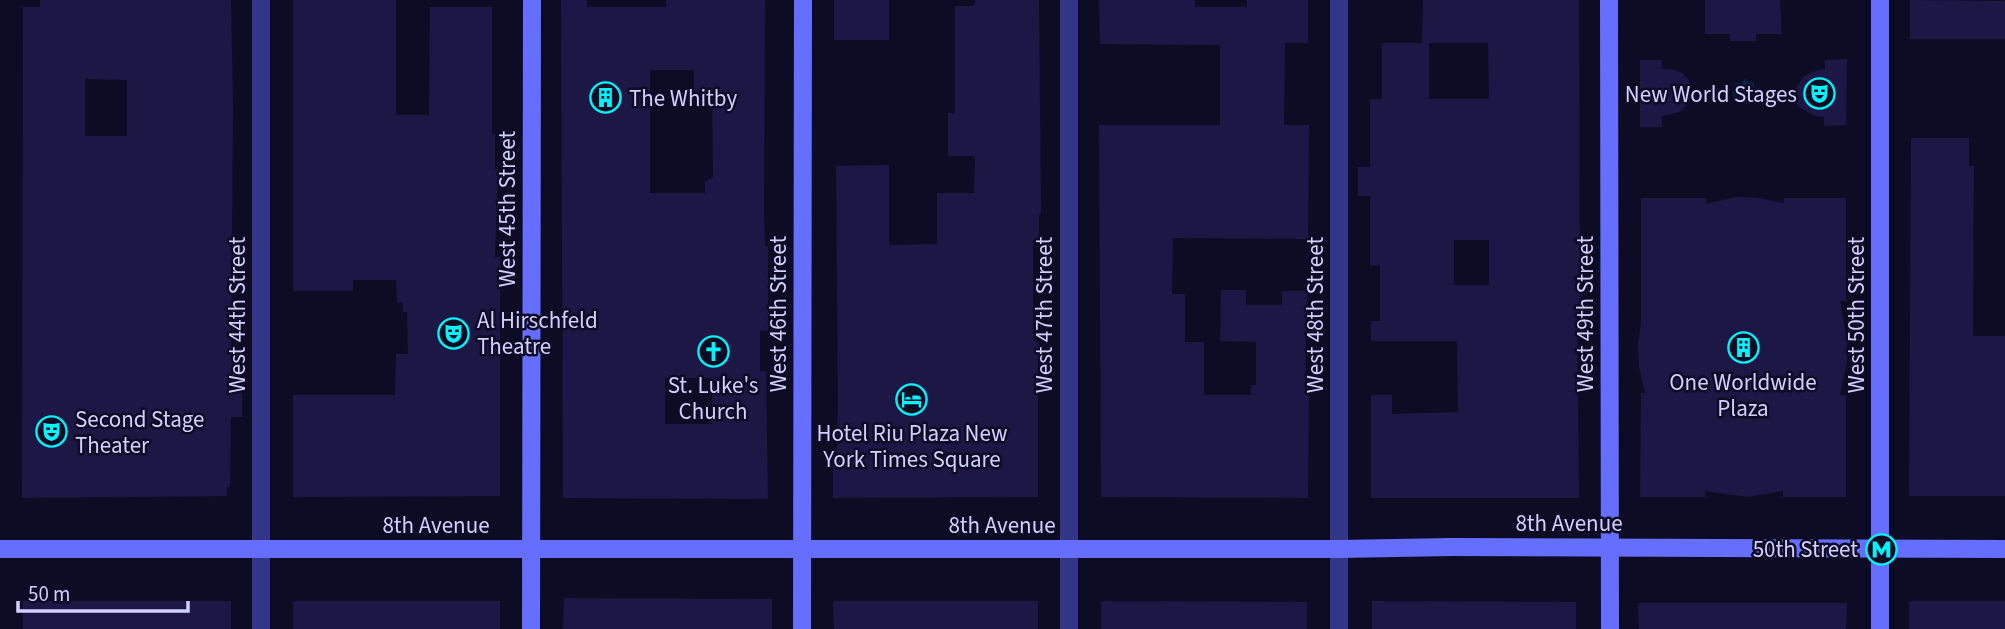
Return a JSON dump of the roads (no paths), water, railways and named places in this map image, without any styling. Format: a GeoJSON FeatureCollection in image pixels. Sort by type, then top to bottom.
{"type":"FeatureCollection","features":[{"type":"Feature","properties":{"kind":"main road","name":"West 45th Street"},"geometry":{"type":"LineString","coordinates":[[531,0],[531,629]]}},
{"type":"Feature","properties":{"kind":"main road","name":"West 46th Street"},"geometry":{"type":"LineString","coordinates":[[802,629],[803,0]]}},
{"type":"Feature","properties":{"kind":"main road","name":"West 49th Street"},"geometry":{"type":"LineString","coordinates":[[1609,0],[1610,629]]}},
{"type":"Feature","properties":{"kind":"main road","name":"West 50th Street"},"geometry":{"type":"LineString","coordinates":[[1880,0],[1881,629]]}},
{"type":"Feature","properties":{"kind":"main road","name":"8th Avenue"},"geometry":{"type":"LineString","coordinates":[[0,549],[2005,549]]}},
{"type":"Feature","properties":{"kind":"street","name":"West 44th Street"},"geometry":{"type":"LineString","coordinates":[[261,0],[261,629]]}},
{"type":"Feature","properties":{"kind":"street","name":"West 47th Street"},"geometry":{"type":"LineString","coordinates":[[1069,0],[1069,629]]}},
{"type":"Feature","properties":{"kind":"street","name":"West 48th Street"},"geometry":{"type":"LineString","coordinates":[[1339,0],[1339,629]]}},
{"type":"Feature","properties":{"kind":"water"},"geometry":{"type":"Polygon","coordinates":[[[1745,79],[1749,83],[1754,82],[1758,91],[1754,95],[1754,101],[1744,105],[1735,101],[1732,92],[1735,83],[1741,83],[1745,79]]]}},
{"type":"Feature","properties":{"kind":"place","name":"New World Stages"},"geometry":{"type":"Point","coordinates":[1820,94]}},
{"type":"Feature","properties":{"kind":"place","name":"The Whitby"},"geometry":{"type":"Point","coordinates":[606,98]}},
{"type":"Feature","properties":{"kind":"place","name":"Al Hirschfeld Theatre"},"geometry":{"type":"Point","coordinates":[454,333]}},
{"type":"Feature","properties":{"kind":"place","name":"One Worldwide Plaza"},"geometry":{"type":"Point","coordinates":[1743,348]}},
{"type":"Feature","properties":{"kind":"place","name":"St. Luke's Church"},"geometry":{"type":"Point","coordinates":[713,351]}},
{"type":"Feature","properties":{"kind":"place","name":"Hotel Riu Plaza New York Times Square"},"geometry":{"type":"Point","coordinates":[912,399]}},
{"type":"Feature","properties":{"kind":"place","name":"Second Stage Theater"},"geometry":{"type":"Point","coordinates":[52,432]}},
{"type":"Feature","properties":{"kind":"place","name":"50th Street"},"geometry":{"type":"Point","coordinates":[1881,549]}}]}
